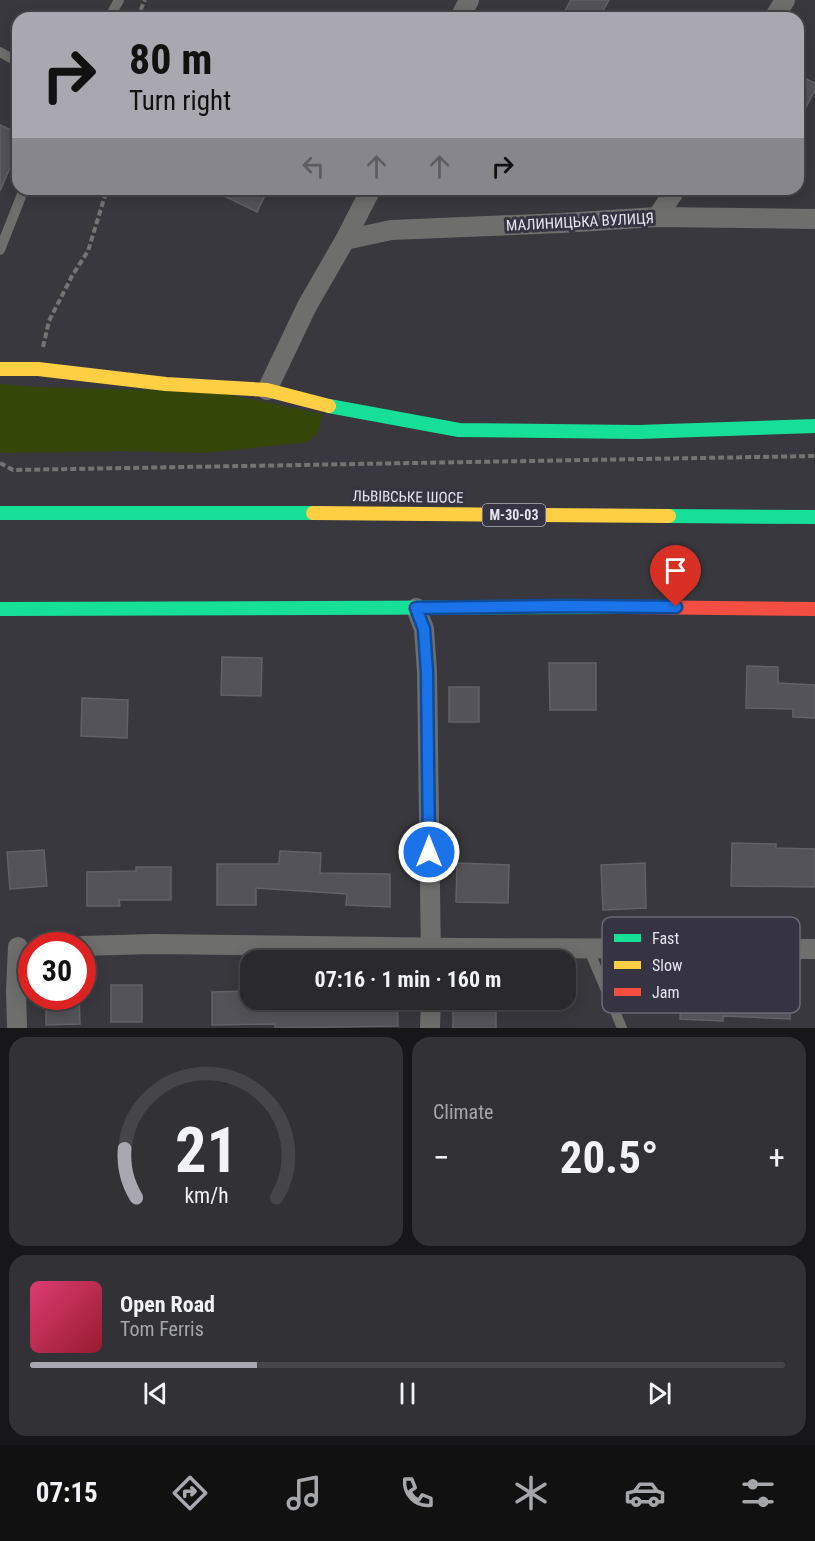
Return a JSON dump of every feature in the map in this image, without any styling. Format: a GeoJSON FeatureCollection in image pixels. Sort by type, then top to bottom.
{"type":"FeatureCollection","features":[{"type":"Feature","properties":{"kind":"street"},"geometry":{"type":"LineString","coordinates":[[267,390],[307,306],[368,195]]}},
{"type":"Feature","properties":{"kind":"street"},"geometry":{"type":"LineString","coordinates":[[657,217],[672,195]]}},
{"type":"Feature","properties":{"kind":"street","name":"МАЛИНИЦЬКА ВУЛИЦЯ"},"geometry":{"type":"LineString","coordinates":[[345,240],[391,230],[657,217],[815,219]]}},
{"type":"Feature","properties":{"kind":"street"},"geometry":{"type":"LineString","coordinates":[[0,369],[38,369],[166,384],[267,390],[342,410],[459,430],[638,432],[815,426]]}},
{"type":"Feature","properties":{"kind":"street","name":"ЛЬВІВСЬКЕ ШОСЕ"},"geometry":{"type":"LineString","coordinates":[[0,513],[213,512],[815,517]]}},
{"type":"Feature","properties":{"kind":"street"},"geometry":{"type":"LineString","coordinates":[[0,609],[565,606],[815,609]]}},
{"type":"Feature","properties":{"kind":"street"},"geometry":{"type":"LineString","coordinates":[[416,608],[424,629],[427,672],[431,950]]}},
{"type":"Feature","properties":{"kind":"street"},"geometry":{"type":"LineString","coordinates":[[96,946],[152,944],[319,950]]}},
{"type":"Feature","properties":{"kind":"street"},"geometry":{"type":"LineString","coordinates":[[16,947],[17,1028]]}},
{"type":"Feature","properties":{"kind":"street"},"geometry":{"type":"LineString","coordinates":[[536,950],[602,948]]}},
{"type":"Feature","properties":{"kind":"street"},"geometry":{"type":"LineString","coordinates":[[800,949],[815,949]]}},
{"type":"Feature","properties":{"kind":"street"},"geometry":{"type":"LineString","coordinates":[[430,1028],[431,1010]]}},
{"type":"Feature","properties":{"kind":"lane"},"geometry":{"type":"LineString","coordinates":[[0,250],[22,195]]}},
{"type":"Feature","properties":{"kind":"lane"},"geometry":{"type":"LineString","coordinates":[[588,948],[602,982]]}},
{"type":"Feature","properties":{"kind":"lane"},"geometry":{"type":"LineString","coordinates":[[615,1013],[621,1028]]}},
{"type":"Feature","properties":{"kind":"path"},"geometry":{"type":"LineString","coordinates":[[38,369],[49,321],[72,276],[88,251],[105,195]]}},
{"type":"Feature","properties":{"kind":"path"},"geometry":{"type":"LineString","coordinates":[[0,463],[13,470],[815,456]]}},
{"type":"Feature","properties":{"kind":"green space"},"geometry":{"type":"Polygon","coordinates":[[[0,384],[143,390],[202,389],[323,414],[318,432],[309,442],[206,453],[127,451],[4,453],[0,452],[0,384]]]}},
{"type":"Feature","properties":{"kind":"building"},"geometry":{"type":"Polygon","coordinates":[[[571,0],[609,0],[602,12],[564,12],[571,0]]]}},
{"type":"Feature","properties":{"kind":"building"},"geometry":{"type":"Polygon","coordinates":[[[804,78],[815,83],[815,90],[804,111],[804,78]]]}},
{"type":"Feature","properties":{"kind":"building"},"geometry":{"type":"Polygon","coordinates":[[[0,125],[12,130],[12,163],[0,191],[0,125]]]}},
{"type":"Feature","properties":{"kind":"building"},"geometry":{"type":"Polygon","coordinates":[[[222,195],[265,195],[257,212],[222,195]]]}},
{"type":"Feature","properties":{"kind":"building"},"geometry":{"type":"Polygon","coordinates":[[[222,657],[262,658],[261,696],[221,695],[222,657]]]}},
{"type":"Feature","properties":{"kind":"building"},"geometry":{"type":"Polygon","coordinates":[[[549,663],[596,663],[596,710],[550,710],[549,663]]]}},
{"type":"Feature","properties":{"kind":"building"},"geometry":{"type":"Polygon","coordinates":[[[747,666],[778,667],[778,683],[815,685],[815,718],[793,717],[793,709],[746,708],[747,666]]]}},
{"type":"Feature","properties":{"kind":"building"},"geometry":{"type":"Polygon","coordinates":[[[449,687],[479,687],[479,722],[449,722],[449,687]]]}},
{"type":"Feature","properties":{"kind":"building"},"geometry":{"type":"Polygon","coordinates":[[[82,698],[128,700],[127,738],[81,736],[82,698]]]}},
{"type":"Feature","properties":{"kind":"building"},"geometry":{"type":"Polygon","coordinates":[[[732,843],[776,844],[776,848],[815,849],[815,887],[731,886],[732,843]]]}},
{"type":"Feature","properties":{"kind":"building"},"geometry":{"type":"Polygon","coordinates":[[[44,850],[47,886],[10,889],[7,852],[44,850]]]}},
{"type":"Feature","properties":{"kind":"building"},"geometry":{"type":"Polygon","coordinates":[[[280,851],[321,853],[320,873],[390,874],[390,907],[346,905],[347,894],[256,888],[256,905],[217,905],[217,864],[279,864],[280,851]]]}},
{"type":"Feature","properties":{"kind":"building"},"geometry":{"type":"Polygon","coordinates":[[[457,863],[509,865],[508,903],[456,902],[457,863]]]}},
{"type":"Feature","properties":{"kind":"building"},"geometry":{"type":"Polygon","coordinates":[[[645,863],[646,908],[603,910],[601,865],[645,863]]]}},
{"type":"Feature","properties":{"kind":"building"},"geometry":{"type":"Polygon","coordinates":[[[136,867],[171,867],[171,900],[119,900],[120,906],[87,906],[87,872],[136,871],[136,867]]]}},
{"type":"Feature","properties":{"kind":"building"},"geometry":{"type":"Polygon","coordinates":[[[111,985],[142,985],[142,1022],[111,1022],[111,985]]]}},
{"type":"Feature","properties":{"kind":"building"},"geometry":{"type":"Polygon","coordinates":[[[240,991],[240,1010],[397,1010],[398,1026],[275,1028],[275,1024],[212,1025],[212,992],[240,991]]]}},
{"type":"Feature","properties":{"kind":"building"},"geometry":{"type":"Polygon","coordinates":[[[46,1010],[80,1010],[80,1024],[46,1025],[46,1010]]]}},
{"type":"Feature","properties":{"kind":"building"},"geometry":{"type":"Polygon","coordinates":[[[453,1010],[496,1010],[496,1028],[453,1028],[453,1010]]]}},
{"type":"Feature","properties":{"kind":"building"},"geometry":{"type":"Polygon","coordinates":[[[680,1013],[790,1013],[790,1019],[723,1016],[723,1021],[680,1019],[680,1013]]]}},
{"type":"Feature","properties":{"kind":"traffic: fast"},"geometry":{"type":"LineString","coordinates":[[329,406],[459,430],[638,432],[815,426]]}},
{"type":"Feature","properties":{"kind":"traffic: fast"},"geometry":{"type":"LineString","coordinates":[[0,513],[313,513]]}},
{"type":"Feature","properties":{"kind":"traffic: fast"},"geometry":{"type":"LineString","coordinates":[[669,516],[815,517]]}},
{"type":"Feature","properties":{"kind":"traffic: fast"},"geometry":{"type":"LineString","coordinates":[[0,609],[625,607]]}},
{"type":"Feature","properties":{"kind":"traffic: slow"},"geometry":{"type":"LineString","coordinates":[[0,369],[38,369],[166,384],[267,390],[329,406]]}},
{"type":"Feature","properties":{"kind":"traffic: slow"},"geometry":{"type":"LineString","coordinates":[[313,513],[669,516]]}},
{"type":"Feature","properties":{"kind":"traffic: jam"},"geometry":{"type":"LineString","coordinates":[[625,607],[815,609]]}},
{"type":"Feature","properties":{"kind":"route"},"geometry":{"type":"LineString","coordinates":[[429,852],[427,672],[424,629],[416,608],[676,607]]}}]}
